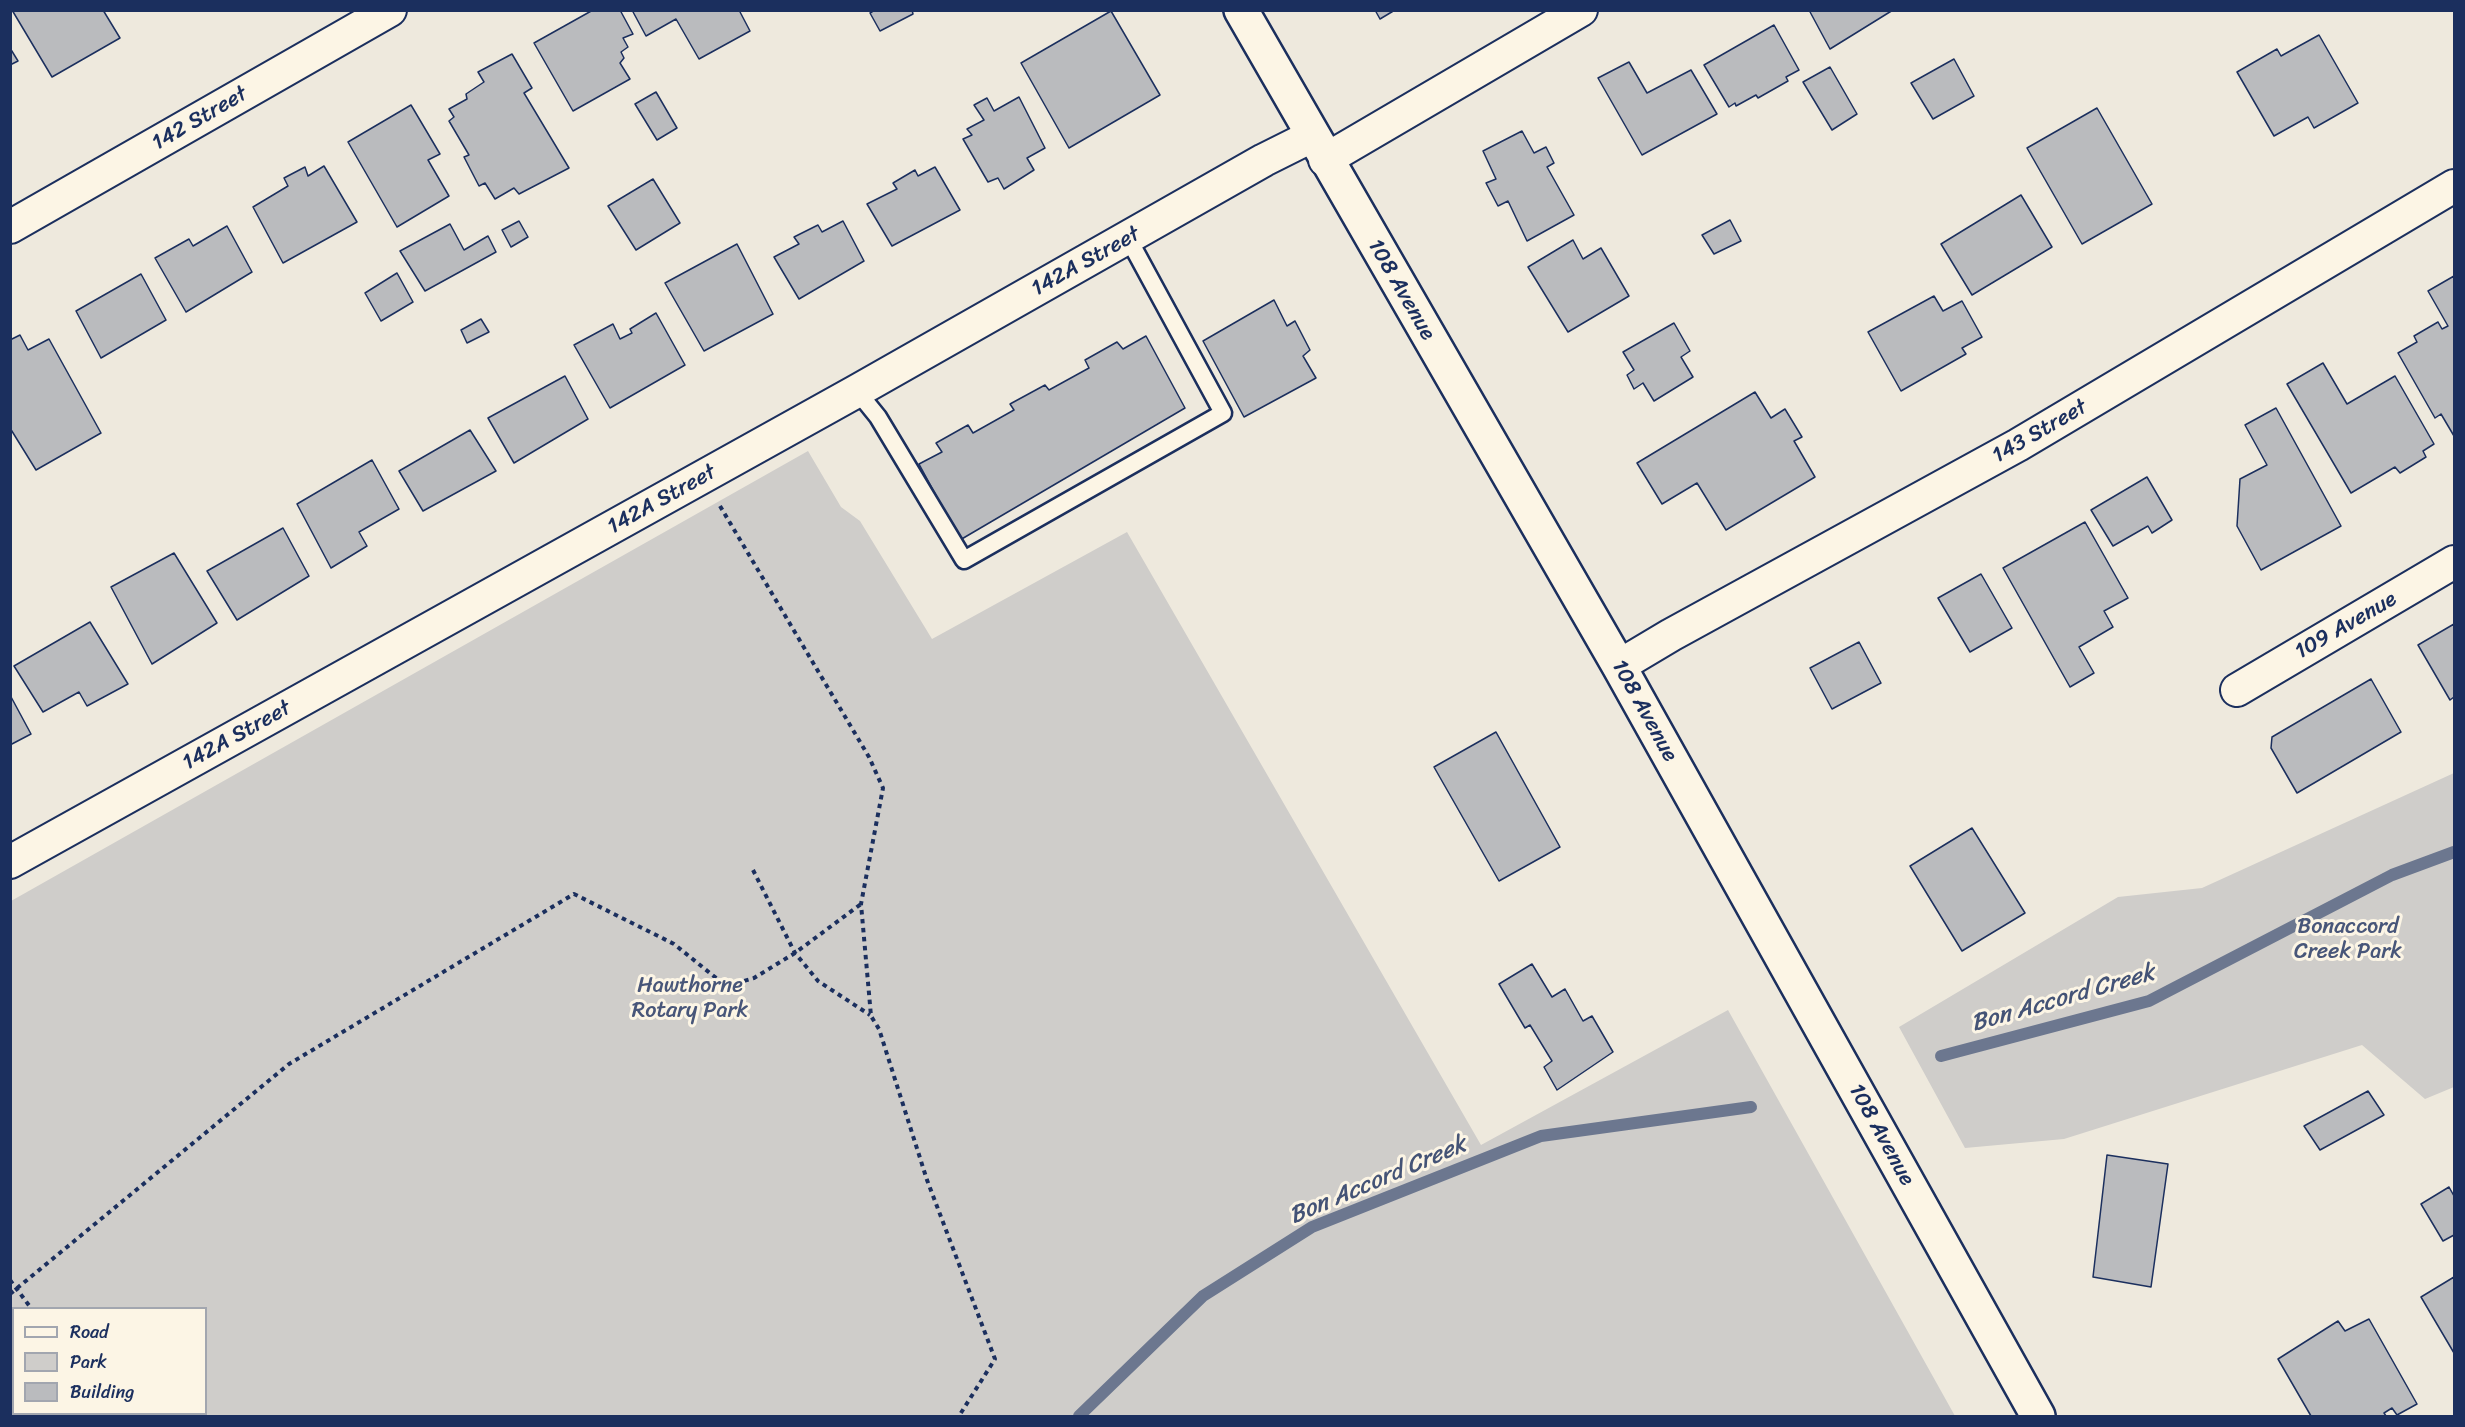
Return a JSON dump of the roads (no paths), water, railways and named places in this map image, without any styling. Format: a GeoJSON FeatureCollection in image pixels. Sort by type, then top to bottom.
{"type":"FeatureCollection","features":[{"type":"Feature","properties":{"kind":"main road","name":"108 Avenue"},"geometry":{"type":"LineString","coordinates":[[1241,10],[1619,666],[2038,1416]]}},
{"type":"Feature","properties":{"kind":"street","name":"142 Street"},"geometry":{"type":"LineString","coordinates":[[10,227],[390,10]]}},
{"type":"Feature","properties":{"kind":"street","name":"142A Street"},"geometry":{"type":"LineString","coordinates":[[10,862],[856,391],[1264,160],[1319,148],[1581,10]]}},
{"type":"Feature","properties":{"kind":"street","name":"143 Street"},"geometry":{"type":"LineString","coordinates":[[1619,666],[1671,635],[2018,446],[2454,186]]}},
{"type":"Feature","properties":{"kind":"street","name":"109 Avenue"},"geometry":{"type":"LineString","coordinates":[[2237,690],[2454,562]]}},
{"type":"Feature","properties":{"kind":"lane"},"geometry":{"type":"LineString","coordinates":[[856,391],[878,417],[964,560],[1223,413],[1128,238]]}},
{"type":"Feature","properties":{"kind":"waterway","name":"Bon Accord Creek"},"geometry":{"type":"LineString","coordinates":[[1941,1056],[2149,1001],[2392,875],[2454,852]]}},
{"type":"Feature","properties":{"kind":"waterway","name":"Bon Accord Creek"},"geometry":{"type":"LineString","coordinates":[[1079,1416],[1203,1296],[1312,1227],[1541,1136],[1751,1107]]}},
{"type":"Feature","properties":{"kind":"park label","name":"Bonaccord Creek Park"},"geometry":{"type":"Point","coordinates":[2348,940]}},
{"type":"Feature","properties":{"kind":"park label","name":"Hawthorne Rotary Park"},"geometry":{"type":"Point","coordinates":[690,998]}}]}
